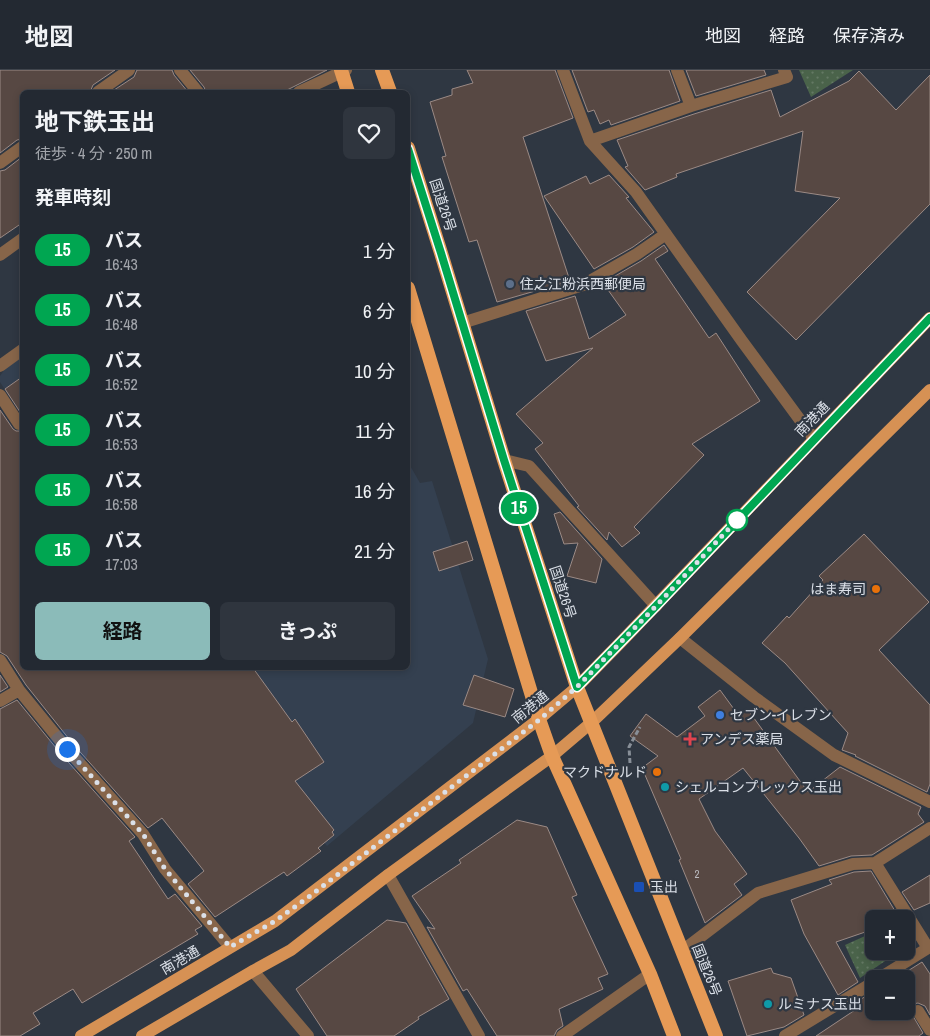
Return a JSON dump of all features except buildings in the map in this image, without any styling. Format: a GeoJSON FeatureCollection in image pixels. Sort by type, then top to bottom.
{"type":"FeatureCollection","features":[{"type":"Feature","properties":{"kind":"highway"},"geometry":{"type":"LineString","coordinates":[[382,70],[389,90]]}},
{"type":"Feature","properties":{"kind":"highway"},"geometry":{"type":"LineString","coordinates":[[342,71],[347,90]]}},
{"type":"Feature","properties":{"kind":"highway","name":"国道26号"},"geometry":{"type":"LineString","coordinates":[[410,154],[504,460],[577,687],[716,1036]]}},
{"type":"Feature","properties":{"kind":"highway"},"geometry":{"type":"LineString","coordinates":[[410,297],[539,720],[552,756],[650,974],[674,1036]]}},
{"type":"Feature","properties":{"kind":"main road","name":"南港通"},"geometry":{"type":"LineString","coordinates":[[80,1036],[275,921],[539,720],[577,687],[656,606],[930,318]]}},
{"type":"Feature","properties":{"kind":"main road"},"geometry":{"type":"LineString","coordinates":[[142,1036],[291,950],[388,874],[552,756],[592,722],[680,638],[930,390]]}},
{"type":"Feature","properties":{"kind":"street"},"geometry":{"type":"LineString","coordinates":[[101,90],[129,70]]}},
{"type":"Feature","properties":{"kind":"street"},"geometry":{"type":"LineString","coordinates":[[180,70],[196,90]]}},
{"type":"Feature","properties":{"kind":"street"},"geometry":{"type":"LineString","coordinates":[[563,70],[590,141],[636,192],[814,439]]}},
{"type":"Feature","properties":{"kind":"street"},"geometry":{"type":"LineString","coordinates":[[677,70],[691,106]]}},
{"type":"Feature","properties":{"kind":"street"},"geometry":{"type":"LineString","coordinates":[[590,141],[691,106],[787,77],[784,70]]}},
{"type":"Feature","properties":{"kind":"street"},"geometry":{"type":"LineString","coordinates":[[303,90],[342,71]]}},
{"type":"Feature","properties":{"kind":"street"},"geometry":{"type":"LineString","coordinates":[[0,163],[20,148]]}},
{"type":"Feature","properties":{"kind":"street"},"geometry":{"type":"LineString","coordinates":[[462,323],[583,285],[637,254],[666,234]]}},
{"type":"Feature","properties":{"kind":"street"},"geometry":{"type":"LineString","coordinates":[[0,255],[20,240]]}},
{"type":"Feature","properties":{"kind":"street"},"geometry":{"type":"LineString","coordinates":[[0,366],[20,351]]}},
{"type":"Feature","properties":{"kind":"street"},"geometry":{"type":"LineString","coordinates":[[0,395],[19,424]]}},
{"type":"Feature","properties":{"kind":"street"},"geometry":{"type":"LineString","coordinates":[[504,460],[529,466],[656,606]]}},
{"type":"Feature","properties":{"kind":"street"},"geometry":{"type":"LineString","coordinates":[[680,638],[754,697],[834,755],[930,802]]}},
{"type":"Feature","properties":{"kind":"street"},"geometry":{"type":"LineString","coordinates":[[0,660],[19,690],[67,749],[143,834],[165,869],[230,947]]}},
{"type":"Feature","properties":{"kind":"street"},"geometry":{"type":"LineString","coordinates":[[0,701],[19,690]]}},
{"type":"Feature","properties":{"kind":"street"},"geometry":{"type":"LineString","coordinates":[[682,951],[758,893],[853,864],[874,863],[930,828]]}},
{"type":"Feature","properties":{"kind":"street"},"geometry":{"type":"LineString","coordinates":[[874,863],[928,948],[893,970]]}},
{"type":"Feature","properties":{"kind":"street"},"geometry":{"type":"LineString","coordinates":[[388,874],[479,1036]]}},
{"type":"Feature","properties":{"kind":"street"},"geometry":{"type":"LineString","coordinates":[[253,971],[308,1036]]}},
{"type":"Feature","properties":{"kind":"street"},"geometry":{"type":"LineString","coordinates":[[562,1036],[650,974]]}},
{"type":"Feature","properties":{"kind":"street"},"geometry":{"type":"LineString","coordinates":[[785,1036],[865,987]]}},
{"type":"Feature","properties":{"kind":"street"},"geometry":{"type":"LineString","coordinates":[[918,1010],[930,1030]]}},
{"type":"Feature","properties":{"kind":"path"},"geometry":{"type":"LineString","coordinates":[[630,764],[629,747],[640,726]]}},
{"type":"Feature","properties":{"kind":"shaded area"},"geometry":{"type":"Polygon","coordinates":[[[20,358],[20,413],[0,382],[0,376],[5,369],[20,358]]]}},
{"type":"Feature","properties":{"kind":"shaded area"},"geometry":{"type":"Polygon","coordinates":[[[410,466],[420,483],[432,481],[488,659],[473,723],[327,846],[280,790],[285,784],[198,670],[410,670],[410,466]]]}},
{"type":"Feature","properties":{"kind":"green space"},"geometry":{"type":"Polygon","coordinates":[[[799,70],[853,70],[811,97],[799,70]]]}},
{"type":"Feature","properties":{"kind":"green space"},"geometry":{"type":"Polygon","coordinates":[[[865,936],[865,960],[887,960],[872,970],[865,970],[865,975],[860,978],[845,945],[865,936]]]}},
{"type":"Feature","properties":{"kind":"bus line","name":"15"},"geometry":{"type":"LineString","coordinates":[[410,155],[504,460],[577,687],[930,318]]}},
{"type":"Feature","properties":{"kind":"place","name":"住之江粉浜西郵便局"},"geometry":{"type":"Point","coordinates":[510,284]}},
{"type":"Feature","properties":{"kind":"place","name":"はま寿司"},"geometry":{"type":"Point","coordinates":[876,589]}},
{"type":"Feature","properties":{"kind":"place","name":"セブン-イレブン"},"geometry":{"type":"Point","coordinates":[720,715]}},
{"type":"Feature","properties":{"kind":"place","name":"アンデス薬局"},"geometry":{"type":"Point","coordinates":[690,739]}},
{"type":"Feature","properties":{"kind":"place","name":"マクドナルド"},"geometry":{"type":"Point","coordinates":[657,772]}},
{"type":"Feature","properties":{"kind":"place","name":"シェルコンプレックス玉出"},"geometry":{"type":"Point","coordinates":[665,787]}},
{"type":"Feature","properties":{"kind":"place","name":"玉出"},"geometry":{"type":"Point","coordinates":[639,887]}},
{"type":"Feature","properties":{"kind":"place","name":"ルミナス玉出"},"geometry":{"type":"Point","coordinates":[768,1004]}},
{"type":"Feature","properties":{"kind":"route"},"geometry":{"type":"LineString","coordinates":[[67,749],[143,834],[165,869],[230,947],[275,921],[306,899],[539,720],[577,687],[610,654],[737,520]]}}]}
